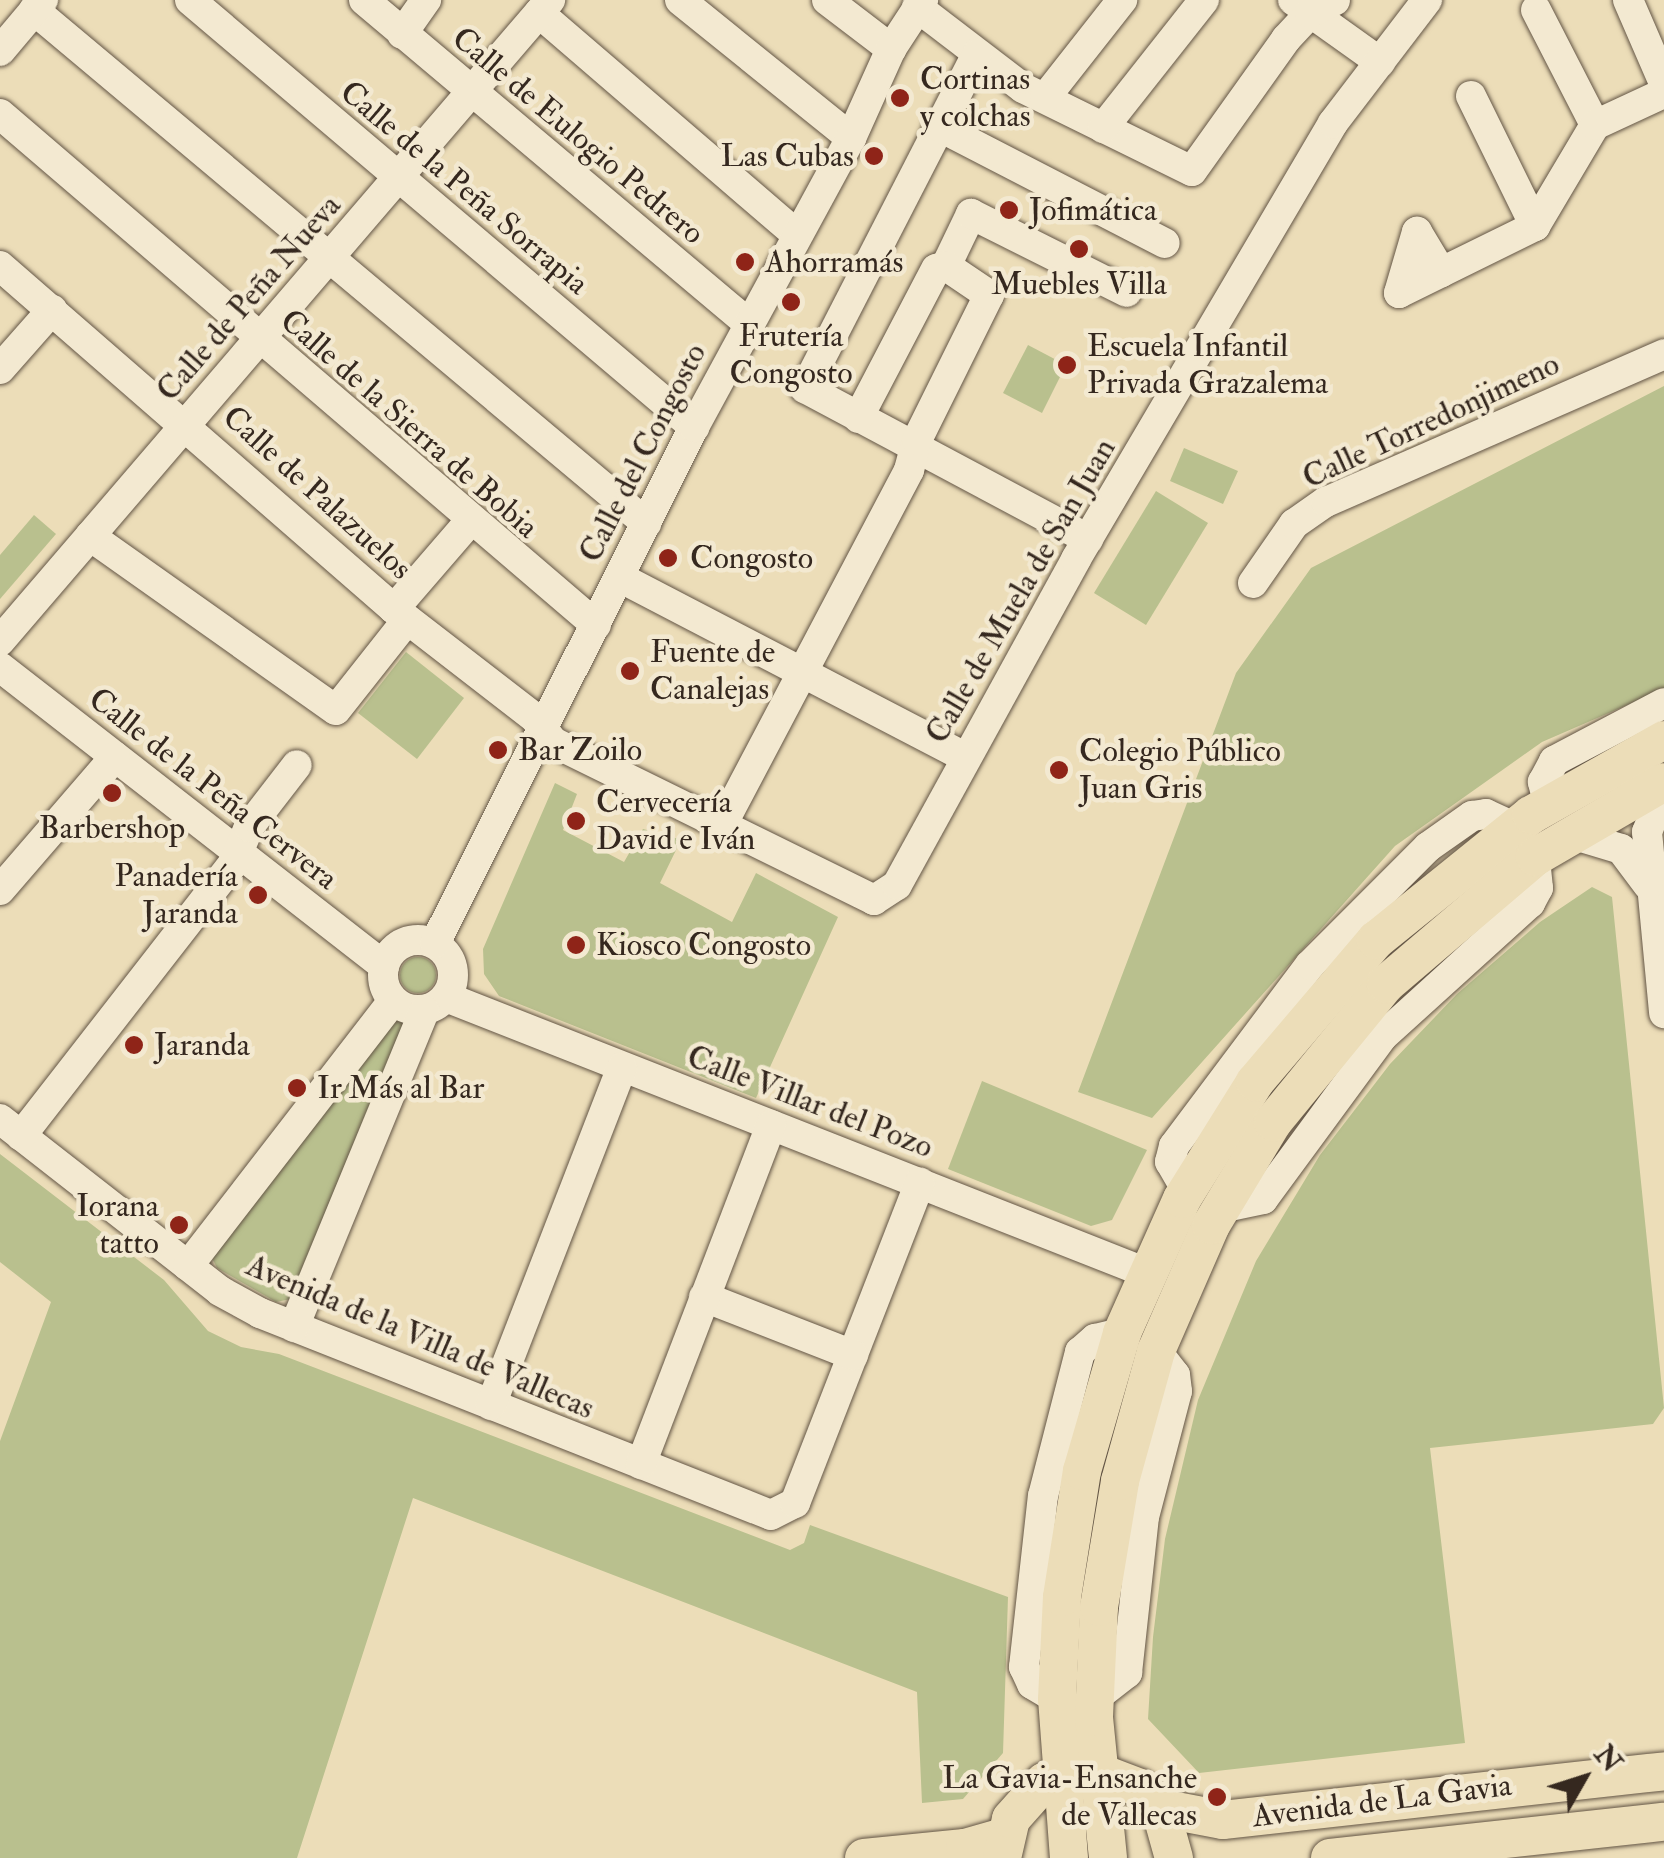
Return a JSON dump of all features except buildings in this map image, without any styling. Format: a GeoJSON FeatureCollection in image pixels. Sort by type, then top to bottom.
{"type":"FeatureCollection","features":[{"type":"Feature","properties":{"kind":"main road"},"geometry":{"type":"LineString","coordinates":[[1069,1858],[1057,1699],[1062,1597],[1082,1471],[1122,1333],[1186,1191],[1255,1082],[1332,986],[1423,897],[1525,842],[1664,740]]}},
{"type":"Feature","properties":{"kind":"main road"},"geometry":{"type":"LineString","coordinates":[[1560,819],[1664,782]]}},
{"type":"Feature","properties":{"kind":"main road"},"geometry":{"type":"LineString","coordinates":[[1108,1858],[1098,1772],[1095,1698],[1099,1606],[1120,1480],[1156,1351],[1220,1208],[1273,1122],[1350,1022],[1525,842]]}},
{"type":"Feature","properties":{"kind":"main road","name":"Avenida de La Gavia"},"geometry":{"type":"LineString","coordinates":[[1098,1772],[1131,1783],[1160,1808],[1223,1820],[1664,1770]]}},
{"type":"Feature","properties":{"kind":"main road"},"geometry":{"type":"LineString","coordinates":[[864,1858],[1003,1847],[1024,1800],[1060,1776],[1098,1772]]}},
{"type":"Feature","properties":{"kind":"main road"},"geometry":{"type":"LineString","coordinates":[[1160,1808],[1174,1858]]}},
{"type":"Feature","properties":{"kind":"main road","name":"Avenida de La Gavia"},"geometry":{"type":"LineString","coordinates":[[1330,1858],[1454,1851],[1664,1822]]}},
{"type":"Feature","properties":{"kind":"street","name":"Calle de la Peña Sorrapia"},"geometry":{"type":"LineString","coordinates":[[190,0],[694,427]]}},
{"type":"Feature","properties":{"kind":"street","name":"Calle de Eulogio Pedrero"},"geometry":{"type":"LineString","coordinates":[[364,0],[749,324]]}},
{"type":"Feature","properties":{"kind":"street"},"geometry":{"type":"LineString","coordinates":[[402,34],[426,0]]}},
{"type":"Feature","properties":{"kind":"street"},"geometry":{"type":"LineString","coordinates":[[828,0],[891,49]]}},
{"type":"Feature","properties":{"kind":"street"},"geometry":{"type":"LineString","coordinates":[[1045,98],[1122,0]]}},
{"type":"Feature","properties":{"kind":"street"},"geometry":{"type":"LineString","coordinates":[[1103,128],[1204,0]]}},
{"type":"Feature","properties":{"kind":"street","name":"Calle de Muela de San Juan"},"geometry":{"type":"LineString","coordinates":[[880,899],[896,885],[1088,539],[1333,122],[1427,0]]}},
{"type":"Feature","properties":{"kind":"street"},"geometry":{"type":"LineString","coordinates":[[1628,0],[1664,83]]}},
{"type":"Feature","properties":{"kind":"street"},"geometry":{"type":"LineString","coordinates":[[920,4],[976,54],[1045,98],[1192,172],[1313,4],[1380,62]]}},
{"type":"Feature","properties":{"kind":"street","name":"Calle del Congosto"},"geometry":{"type":"LineString","coordinates":[[435,943],[694,427],[851,138],[891,49],[920,4]]}},
{"type":"Feature","properties":{"kind":"street"},"geometry":{"type":"LineString","coordinates":[[0,51],[39,5],[330,258],[646,523]]}},
{"type":"Feature","properties":{"kind":"street","name":"Calle de Peña Nueva"},"geometry":{"type":"LineString","coordinates":[[0,641],[399,180],[544,6]]}},
{"type":"Feature","properties":{"kind":"street"},"geometry":{"type":"LineString","coordinates":[[544,6],[797,235]]}},
{"type":"Feature","properties":{"kind":"street"},"geometry":{"type":"LineString","coordinates":[[701,6],[851,138]]}},
{"type":"Feature","properties":{"kind":"street"},"geometry":{"type":"LineString","coordinates":[[1536,10],[1595,125]]}},
{"type":"Feature","properties":{"kind":"street"},"geometry":{"type":"LineString","coordinates":[[976,54],[804,388],[1088,539]]}},
{"type":"Feature","properties":{"kind":"street"},"geometry":{"type":"LineString","coordinates":[[1440,272],[1535,226],[1595,125],[1664,93]]}},
{"type":"Feature","properties":{"kind":"street"},"geometry":{"type":"LineString","coordinates":[[1471,96],[1535,226]]}},
{"type":"Feature","properties":{"kind":"street","name":"Calle de la Sierra de Bobia"},"geometry":{"type":"LineString","coordinates":[[0,114],[468,522],[596,625]]}},
{"type":"Feature","properties":{"kind":"street"},"geometry":{"type":"LineString","coordinates":[[938,126],[1166,243]]}},
{"type":"Feature","properties":{"kind":"street"},"geometry":{"type":"LineString","coordinates":[[858,418],[971,214],[1127,292]]}},
{"type":"Feature","properties":{"kind":"street"},"geometry":{"type":"LineString","coordinates":[[722,825],[800,674],[832,624],[990,294],[941,267]]}},
{"type":"Feature","properties":{"kind":"street","name":"Calle de Palazuelos"},"geometry":{"type":"LineString","coordinates":[[5,282],[52,310],[186,422],[400,614],[544,730],[553,742],[868,900],[880,899]]}},
{"type":"Feature","properties":{"kind":"street"},"geometry":{"type":"LineString","coordinates":[[0,369],[52,310]]}},
{"type":"Feature","properties":{"kind":"street","name":"Calle Torredonjimeno"},"geometry":{"type":"LineString","coordinates":[[1253,584],[1294,524],[1326,502],[1664,354]]}},
{"type":"Feature","properties":{"kind":"street"},"geometry":{"type":"LineString","coordinates":[[90,536],[336,710],[468,522]]}},
{"type":"Feature","properties":{"kind":"street"},"geometry":{"type":"LineString","coordinates":[[619,577],[966,758]]}},
{"type":"Feature","properties":{"kind":"street","name":"Calle de la Peña Cervera"},"geometry":{"type":"LineString","coordinates":[[0,667],[384,966]]}},
{"type":"Feature","properties":{"kind":"street"},"geometry":{"type":"LineString","coordinates":[[1652,892],[1622,849],[1560,819],[1543,782],[1554,761],[1664,703]]}},
{"type":"Feature","properties":{"kind":"street"},"geometry":{"type":"LineString","coordinates":[[1,888],[114,758]]}},
{"type":"Feature","properties":{"kind":"street"},"geometry":{"type":"LineString","coordinates":[[11,1128],[237,851],[297,764]]}},
{"type":"Feature","properties":{"kind":"street"},"geometry":{"type":"LineString","coordinates":[[1664,790],[1648,832],[1664,1013]]}},
{"type":"Feature","properties":{"kind":"street"},"geometry":{"type":"LineString","coordinates":[[294,1327],[453,966],[435,943],[405,941],[384,966],[393,1000]]}},
{"type":"Feature","properties":{"kind":"street"},"geometry":{"type":"LineString","coordinates":[[393,1000],[435,1004]]}},
{"type":"Feature","properties":{"kind":"street"},"geometry":{"type":"LineString","coordinates":[[188,1266],[393,1000]]}},
{"type":"Feature","properties":{"kind":"street","name":"Calle Villar del Pozo"},"geometry":{"type":"LineString","coordinates":[[435,1004],[622,1067],[1147,1273]]}},
{"type":"Feature","properties":{"kind":"street"},"geometry":{"type":"LineString","coordinates":[[490,1406],[622,1067]]}},
{"type":"Feature","properties":{"kind":"street"},"geometry":{"type":"LineString","coordinates":[[640,1464],[771,1125]]}},
{"type":"Feature","properties":{"kind":"street","name":"Avenida de la Villa de Vallecas"},"geometry":{"type":"LineString","coordinates":[[11,1128],[220,1291],[294,1327],[772,1515],[795,1503],[853,1355]]}},
{"type":"Feature","properties":{"kind":"street"},"geometry":{"type":"LineString","coordinates":[[704,1297],[853,1355],[920,1183]]}},
{"type":"Feature","properties":{"kind":"street"},"geometry":{"type":"LineString","coordinates":[[1446,1792],[1454,1851]]}},
{"type":"Feature","properties":{"kind":"green space"},"geometry":{"type":"Polygon","coordinates":[[[1028,345],[1066,365],[1042,413],[1003,393],[1028,345]]]}},
{"type":"Feature","properties":{"kind":"green space"},"geometry":{"type":"Polygon","coordinates":[[[1664,386],[1664,689],[1542,742],[1395,846],[1152,1118],[1078,1092],[1236,673],[1311,568],[1664,386]]]}},
{"type":"Feature","properties":{"kind":"green space"},"geometry":{"type":"Polygon","coordinates":[[[1184,448],[1238,471],[1223,504],[1170,481],[1184,448]]]}},
{"type":"Feature","properties":{"kind":"green space"},"geometry":{"type":"Polygon","coordinates":[[[1156,491],[1208,523],[1146,625],[1094,593],[1156,491]]]}},
{"type":"Feature","properties":{"kind":"green space"},"geometry":{"type":"Polygon","coordinates":[[[34,515],[56,534],[0,599],[0,555],[34,515]]]}},
{"type":"Feature","properties":{"kind":"green space"},"geometry":{"type":"Polygon","coordinates":[[[406,652],[464,698],[417,759],[358,713],[406,652]]]}},
{"type":"Feature","properties":{"kind":"green space"},"geometry":{"type":"Polygon","coordinates":[[[555,783],[577,794],[563,830],[624,862],[643,829],[693,843],[678,846],[660,883],[732,922],[756,873],[838,917],[756,1098],[499,996],[484,974],[483,949],[555,783]]]}},
{"type":"Feature","properties":{"kind":"green space"},"geometry":{"type":"Polygon","coordinates":[[[1592,887],[1612,897],[1664,1408],[1653,1424],[1430,1448],[1465,1743],[1199,1773],[1148,1719],[1153,1637],[1165,1539],[1198,1400],[1256,1261],[1320,1155],[1390,1064],[1457,994],[1540,922],[1592,887]]]}},
{"type":"Feature","properties":{"kind":"green space"},"geometry":{"type":"Polygon","coordinates":[[[418,957],[431,962],[436,975],[431,988],[418,993],[405,988],[400,975],[405,962],[418,957]]]}},
{"type":"Feature","properties":{"kind":"green space"},"geometry":{"type":"Polygon","coordinates":[[[393,1016],[408,1024],[291,1299],[276,1302],[217,1268],[212,1258],[393,1016]]]}},
{"type":"Feature","properties":{"kind":"green space"},"geometry":{"type":"Polygon","coordinates":[[[982,1081],[1147,1150],[1112,1220],[1091,1226],[948,1169],[982,1081]]]}},
{"type":"Feature","properties":{"kind":"green space"},"geometry":{"type":"Polygon","coordinates":[[[0,1154],[164,1280],[208,1331],[241,1347],[279,1354],[790,1550],[804,1543],[810,1525],[1008,1597],[1003,1753],[963,1799],[922,1803],[917,1692],[413,1498],[297,1858],[0,1858],[0,1441],[51,1302],[0,1262],[0,1154]]]}},
{"type":"Feature","properties":{"kind":"place","name":"Cortinas y colchas"},"geometry":{"type":"Point","coordinates":[900,98]}},
{"type":"Feature","properties":{"kind":"place","name":"Las Cubas"},"geometry":{"type":"Point","coordinates":[874,156]}},
{"type":"Feature","properties":{"kind":"place","name":"Jofimática"},"geometry":{"type":"Point","coordinates":[1009,210]}},
{"type":"Feature","properties":{"kind":"place","name":"Muebles Villa"},"geometry":{"type":"Point","coordinates":[1079,249]}},
{"type":"Feature","properties":{"kind":"place","name":"Ahorramás"},"geometry":{"type":"Point","coordinates":[745,262]}},
{"type":"Feature","properties":{"kind":"place","name":"Frutería Congosto"},"geometry":{"type":"Point","coordinates":[791,302]}},
{"type":"Feature","properties":{"kind":"place","name":"Escuela Infantil Privada Grazalema"},"geometry":{"type":"Point","coordinates":[1067,365]}},
{"type":"Feature","properties":{"kind":"place","name":"Congosto"},"geometry":{"type":"Point","coordinates":[668,558]}},
{"type":"Feature","properties":{"kind":"place","name":"Fuente de Canalejas"},"geometry":{"type":"Point","coordinates":[630,671]}},
{"type":"Feature","properties":{"kind":"place","name":"Bar Zoilo"},"geometry":{"type":"Point","coordinates":[498,750]}},
{"type":"Feature","properties":{"kind":"place","name":"Colegio Público Juan Gris"},"geometry":{"type":"Point","coordinates":[1059,770]}},
{"type":"Feature","properties":{"kind":"place","name":"Barbershop"},"geometry":{"type":"Point","coordinates":[112,793]}},
{"type":"Feature","properties":{"kind":"place","name":"Cervecería David e Iván"},"geometry":{"type":"Point","coordinates":[576,821]}},
{"type":"Feature","properties":{"kind":"place","name":"Panadería Jaranda"},"geometry":{"type":"Point","coordinates":[258,895]}},
{"type":"Feature","properties":{"kind":"place","name":"Kiosco Congosto"},"geometry":{"type":"Point","coordinates":[576,945]}},
{"type":"Feature","properties":{"kind":"place","name":"Jaranda"},"geometry":{"type":"Point","coordinates":[134,1045]}},
{"type":"Feature","properties":{"kind":"place","name":"Ir Más al Bar"},"geometry":{"type":"Point","coordinates":[297,1088]}},
{"type":"Feature","properties":{"kind":"place","name":"Iorana tatto"},"geometry":{"type":"Point","coordinates":[179,1225]}},
{"type":"Feature","properties":{"kind":"place","name":"La Gavia-Ensanche de Vallecas"},"geometry":{"type":"Point","coordinates":[1217,1797]}}]}
